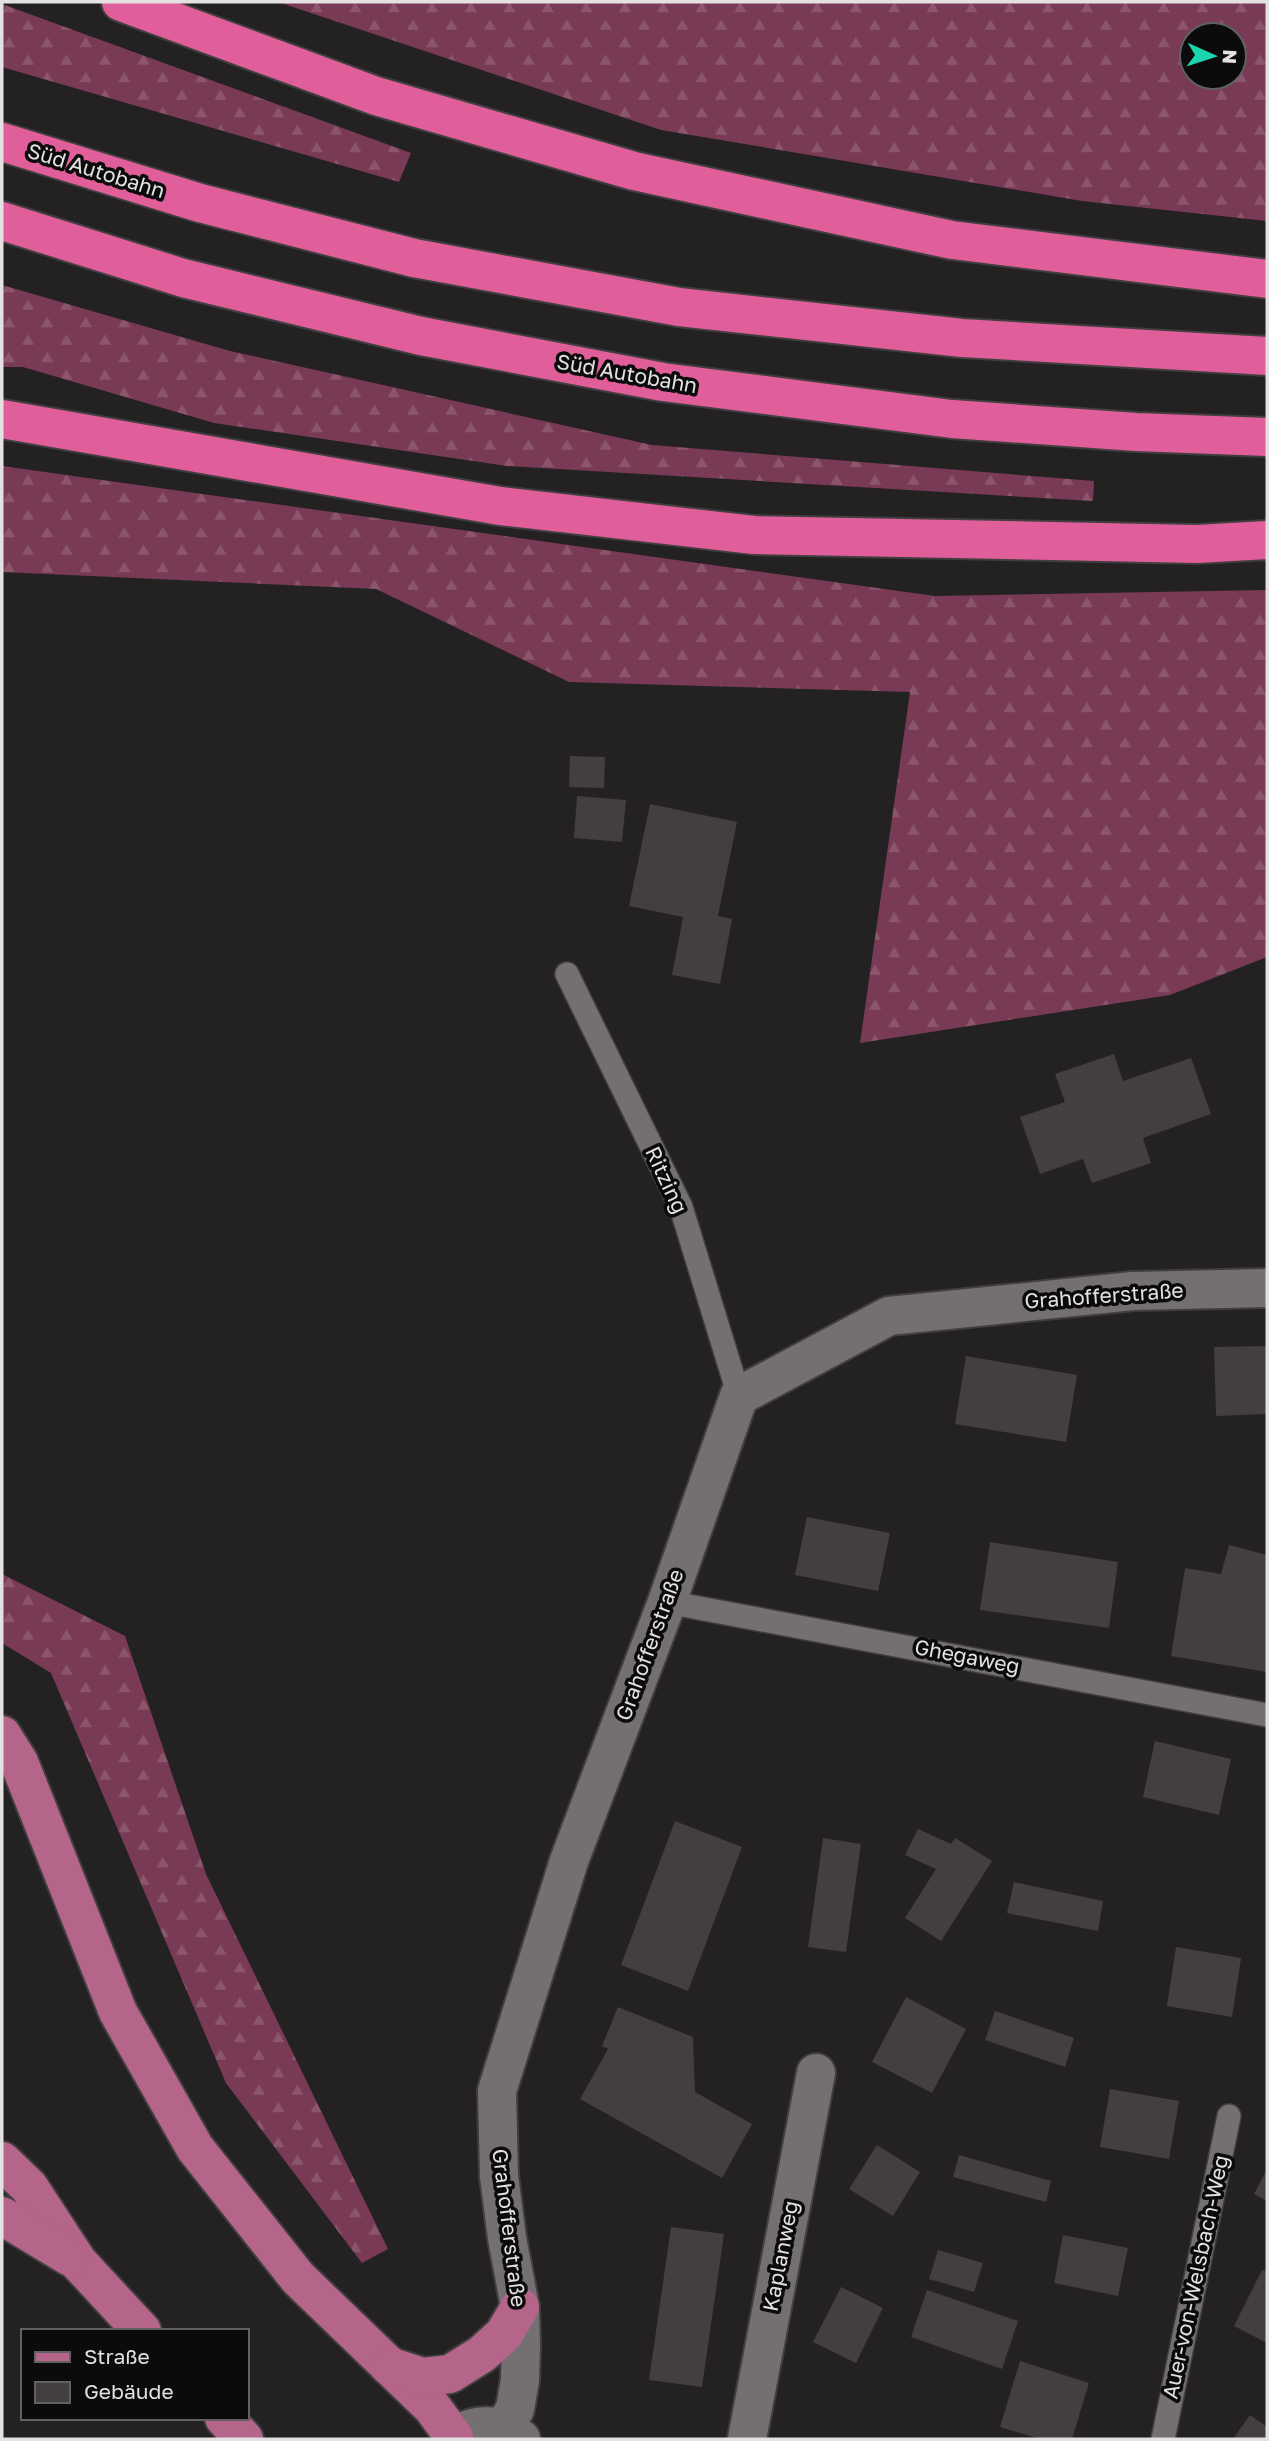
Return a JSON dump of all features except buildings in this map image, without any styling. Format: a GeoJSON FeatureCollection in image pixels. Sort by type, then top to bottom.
{"type":"FeatureCollection","features":[{"type":"Feature","properties":{"kind":"highway"},"geometry":{"type":"LineString","coordinates":[[121,2],[376,96],[634,171],[952,240],[1267,279]]}},
{"type":"Feature","properties":{"kind":"highway","name":"Süd Autobahn"},"geometry":{"type":"LineString","coordinates":[[2,142],[200,204],[414,258],[679,307],[962,338],[1267,356]]}},
{"type":"Feature","properties":{"kind":"highway","name":"Süd Autobahn"},"geometry":{"type":"LineString","coordinates":[[2,221],[183,278],[341,317],[421,336],[663,382],[953,419],[1136,432],[1267,437]]}},
{"type":"Feature","properties":{"kind":"highway"},"geometry":{"type":"LineString","coordinates":[[2,419],[500,506],[754,535],[1197,544],[1267,540]]}},
{"type":"Feature","properties":{"kind":"main road"},"geometry":{"type":"LineString","coordinates":[[2,1735],[19,1762],[118,2012],[195,2148],[298,2278],[432,2407],[453,2438]]}},
{"type":"Feature","properties":{"kind":"main road"},"geometry":{"type":"LineString","coordinates":[[2,2161],[29,2187],[78,2262],[140,2329]]}},
{"type":"Feature","properties":{"kind":"main road"},"geometry":{"type":"LineString","coordinates":[[2,2216],[78,2262]]}},
{"type":"Feature","properties":{"kind":"main road"},"geometry":{"type":"LineString","coordinates":[[389,2366],[423,2377],[450,2374],[482,2354],[505,2334],[520,2307]]}},
{"type":"Feature","properties":{"kind":"main road"},"geometry":{"type":"LineString","coordinates":[[226,2420],[244,2439]]}},
{"type":"Feature","properties":{"kind":"street","name":"Grahofferstraße"},"geometry":{"type":"LineString","coordinates":[[512,2434],[522,2345],[520,2307],[499,2176],[497,2091],[569,1861],[667,1602],[739,1395],[889,1316],[1133,1291],[1267,1288]]}},
{"type":"Feature","properties":{"kind":"street","name":"Kaplanweg"},"geometry":{"type":"LineString","coordinates":[[747,2439],[816,2073]]}},
{"type":"Feature","properties":{"kind":"street"},"geometry":{"type":"LineString","coordinates":[[453,2438],[477,2427],[512,2434]]}},
{"type":"Feature","properties":{"kind":"lane","name":"Ritzing"},"geometry":{"type":"LineString","coordinates":[[567,974],[681,1207],[739,1395]]}},
{"type":"Feature","properties":{"kind":"lane","name":"Ghegaweg"},"geometry":{"type":"LineString","coordinates":[[667,1602],[1267,1715]]}},
{"type":"Feature","properties":{"kind":"lane","name":"Auer-von-Welsbach-Weg"},"geometry":{"type":"LineString","coordinates":[[1163,2439],[1230,2116]]}},
{"type":"Feature","properties":{"kind":"green space"},"geometry":{"type":"Polygon","coordinates":[[[278,2],[1267,2],[1267,221],[1082,201],[661,130],[278,2]]]}},
{"type":"Feature","properties":{"kind":"green space"},"geometry":{"type":"Polygon","coordinates":[[[2,4],[411,153],[399,182],[2,67],[2,4]]]}},
{"type":"Feature","properties":{"kind":"green space"},"geometry":{"type":"Polygon","coordinates":[[[2,285],[230,351],[652,445],[1094,481],[1093,501],[507,466],[214,423],[23,367],[2,367],[2,285]]]}},
{"type":"Feature","properties":{"kind":"green space"},"geometry":{"type":"Polygon","coordinates":[[[2,466],[935,596],[1267,590],[1267,957],[1170,995],[860,1043],[910,692],[569,682],[376,589],[2,572],[2,466]]]}},
{"type":"Feature","properties":{"kind":"green space"},"geometry":{"type":"Polygon","coordinates":[[[2,1574],[125,1636],[206,1874],[388,2249],[362,2263],[226,2083],[51,1673],[2,1643],[2,1574]]]}}]}
